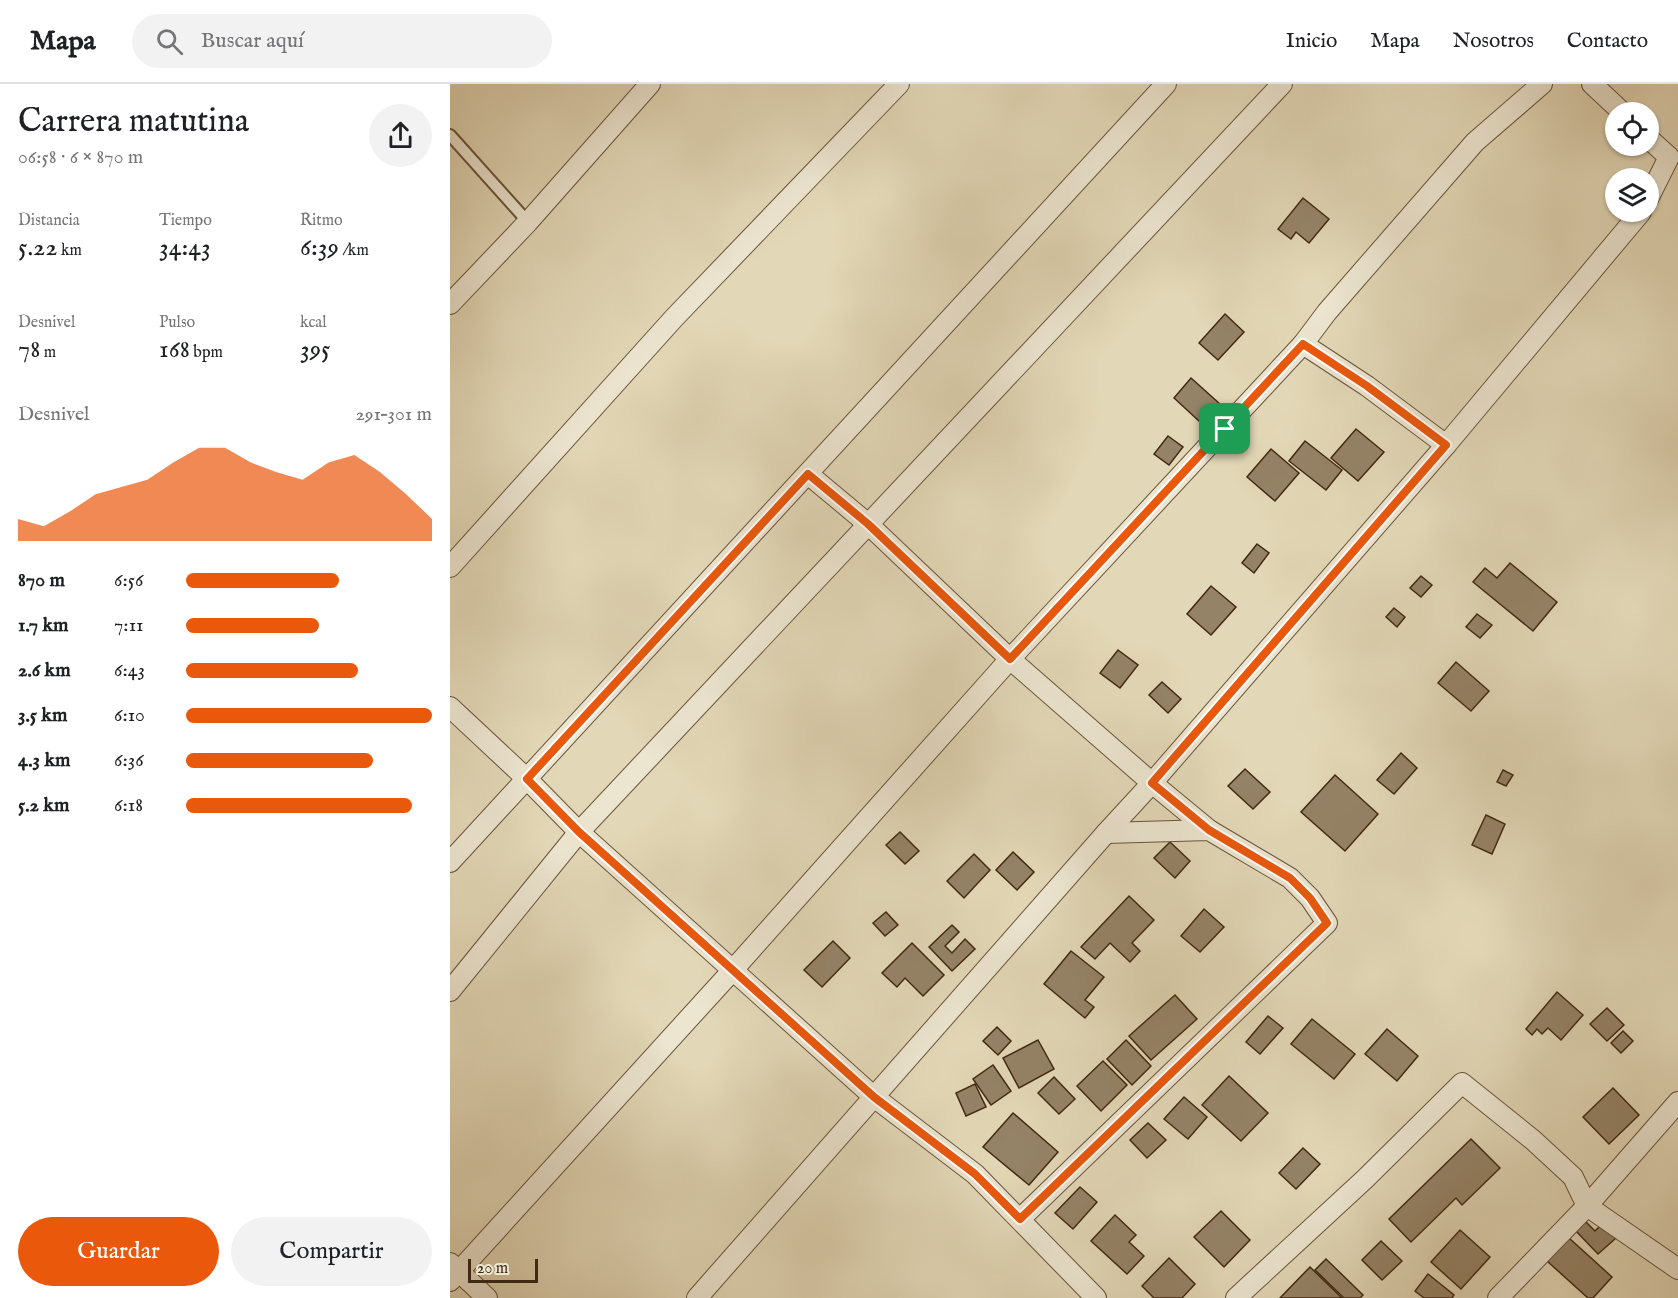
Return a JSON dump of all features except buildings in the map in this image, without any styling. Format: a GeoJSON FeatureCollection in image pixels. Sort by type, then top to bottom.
{"type":"FeatureCollection","features":[{"type":"Feature","properties":{"kind":"street"},"geometry":{"type":"LineString","coordinates":[[450,304],[528,222],[650,84]]}},
{"type":"Feature","properties":{"kind":"street"},"geometry":{"type":"LineString","coordinates":[[450,567],[674,318],[898,84]]}},
{"type":"Feature","properties":{"kind":"street"},"geometry":{"type":"LineString","coordinates":[[450,862],[1166,84]]}},
{"type":"Feature","properties":{"kind":"street"},"geometry":{"type":"LineString","coordinates":[[450,991],[579,832],[1282,84]]}},
{"type":"Feature","properties":{"kind":"street"},"geometry":{"type":"LineString","coordinates":[[487,1298],[453,1271],[732,971],[1010,659],[1303,344],[1327,312],[1475,142],[1542,84]]}},
{"type":"Feature","properties":{"kind":"street"},"geometry":{"type":"LineString","coordinates":[[1592,84],[1611,102]]}},
{"type":"Feature","properties":{"kind":"street"},"geometry":{"type":"LineString","coordinates":[[1659,148],[1669,157],[1659,177]]}},
{"type":"Feature","properties":{"kind":"street"},"geometry":{"type":"LineString","coordinates":[[698,1298],[1446,445],[1633,222]]}},
{"type":"Feature","properties":{"kind":"street"},"geometry":{"type":"LineString","coordinates":[[1303,344],[1367,386],[1446,445]]}},
{"type":"Feature","properties":{"kind":"street"},"geometry":{"type":"LineString","coordinates":[[808,474],[868,524],[1010,659],[1152,783],[1209,830],[1290,878],[1310,898],[1327,923],[1020,1219]]}},
{"type":"Feature","properties":{"kind":"street"},"geometry":{"type":"LineString","coordinates":[[450,707],[527,779],[579,832],[732,971],[874,1097],[975,1174],[1096,1298]]}},
{"type":"Feature","properties":{"kind":"street"},"geometry":{"type":"LineString","coordinates":[[1106,833],[1209,830]]}},
{"type":"Feature","properties":{"kind":"street"},"geometry":{"type":"LineString","coordinates":[[1236,1298],[1365,1179],[1462,1083],[1533,1140],[1573,1177],[1587,1206],[1678,1269]]}},
{"type":"Feature","properties":{"kind":"street"},"geometry":{"type":"LineString","coordinates":[[1498,1298],[1587,1206],[1678,1102]]}},
{"type":"Feature","properties":{"kind":"lane"},"geometry":{"type":"LineString","coordinates":[[450,135],[528,222]]}},
{"type":"Feature","properties":{"kind":"route"},"geometry":{"type":"LineString","coordinates":[[1303,344],[1367,386],[1446,445],[1152,783],[1209,830],[1290,878],[1310,898],[1327,923],[1020,1219],[975,1174],[874,1097],[579,832],[527,779],[808,474],[868,524],[1010,659],[1225,429],[1303,344]]}}]}
